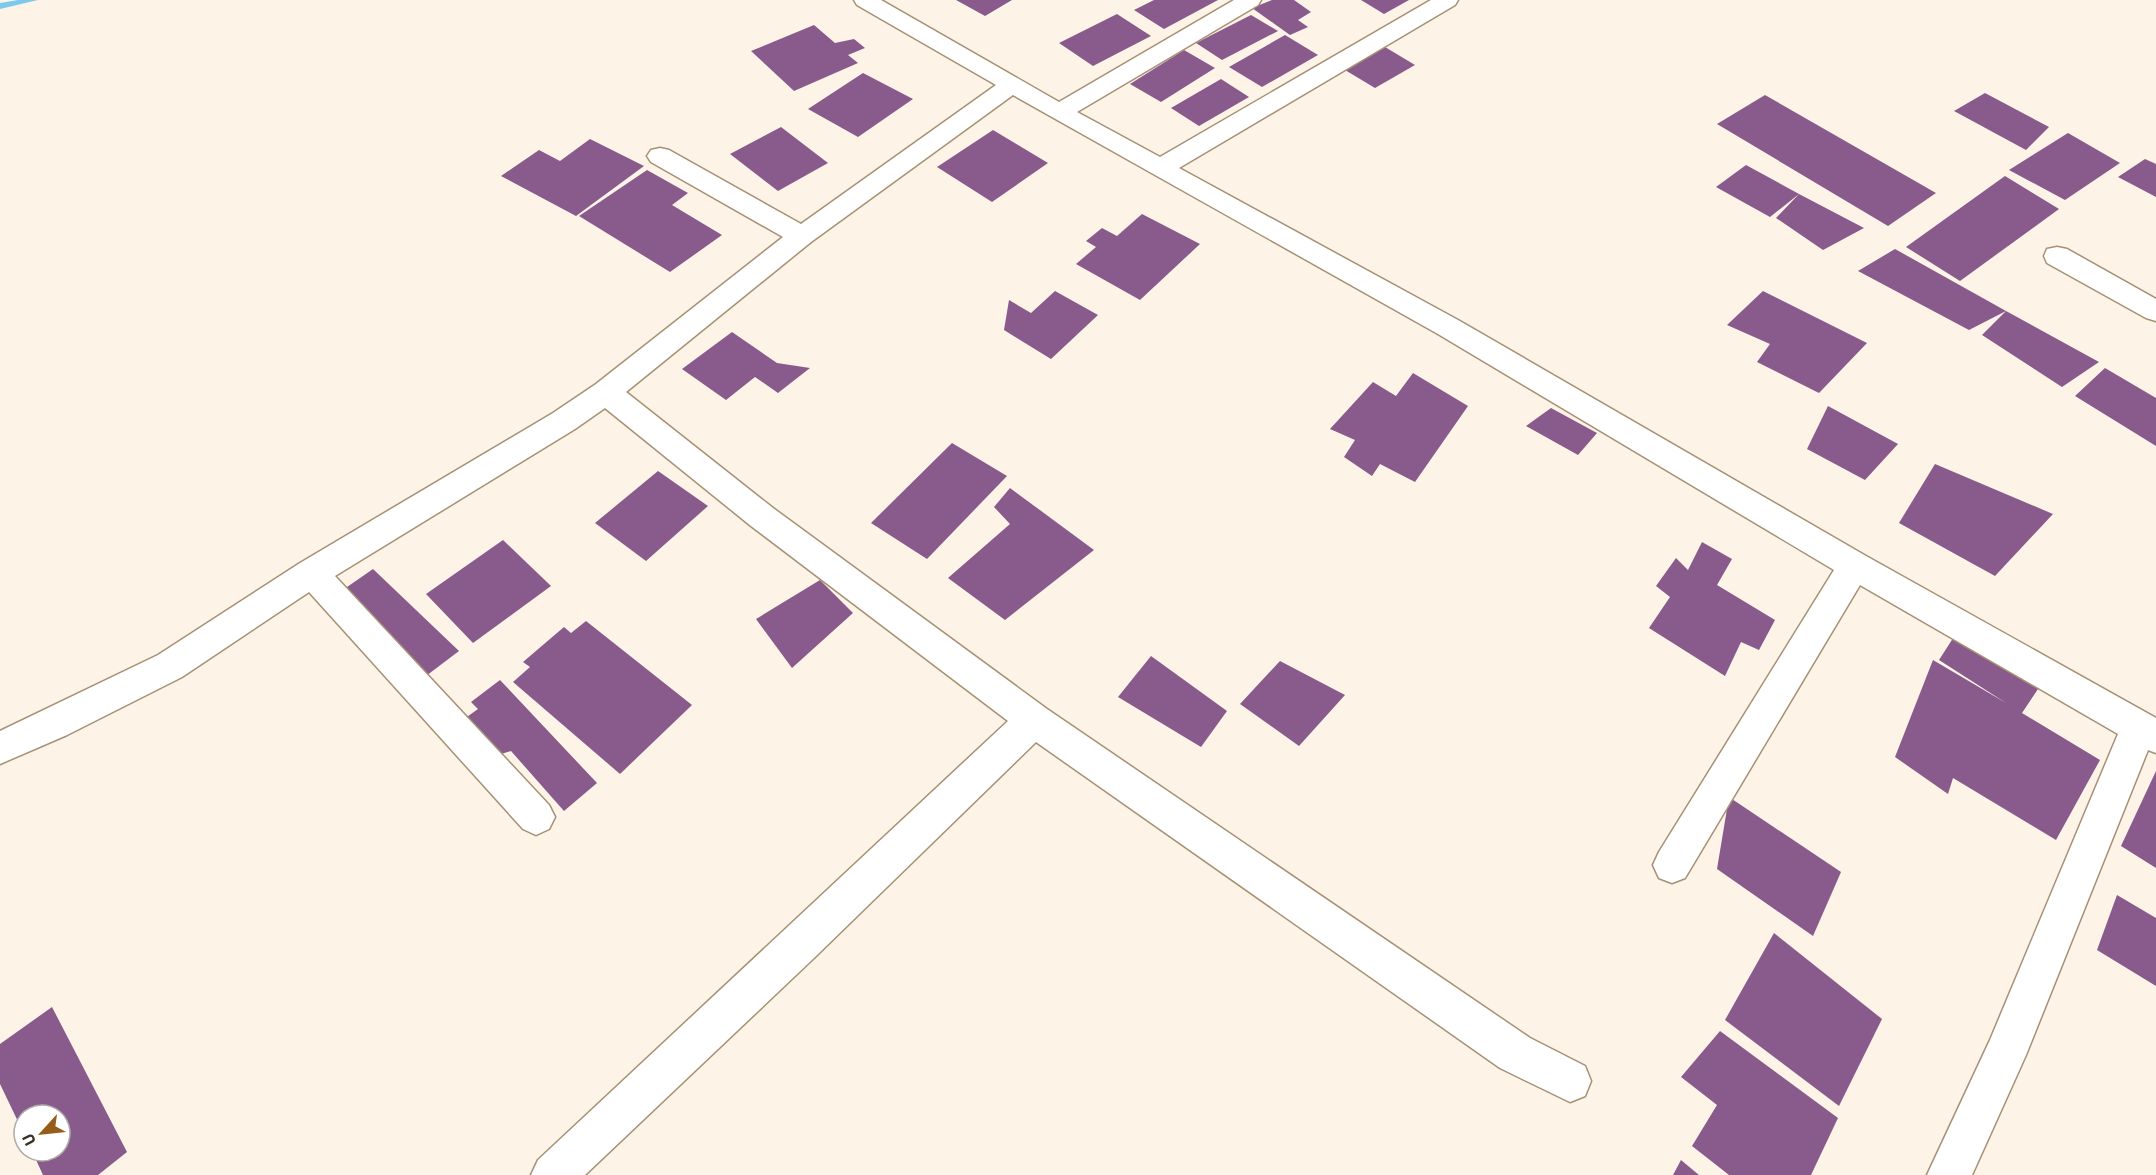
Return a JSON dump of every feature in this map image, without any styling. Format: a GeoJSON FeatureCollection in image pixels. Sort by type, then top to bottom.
{"type":"FeatureCollection","features":[{"type":"Feature","properties":{"kind":"street"},"geometry":{"type":"LineString","coordinates":[[867,0],[1059,112],[1448,327],[1854,566],[2147,732],[2005,1055],[1949,1175]]}},
{"type":"Feature","properties":{"kind":"street"},"geometry":{"type":"LineString","coordinates":[[1059,112],[1250,0]]}},
{"type":"Feature","properties":{"kind":"street"},"geometry":{"type":"LineString","coordinates":[[1162,167],[1447,0]]}},
{"type":"Feature","properties":{"kind":"street"},"geometry":{"type":"LineString","coordinates":[[0,748],[54,724],[170,666],[312,573],[564,421],[606,392],[802,236],[1012,85]]}},
{"type":"Feature","properties":{"kind":"street"},"geometry":{"type":"LineString","coordinates":[[660,156],[802,236]]}},
{"type":"Feature","properties":{"kind":"street"},"geometry":{"type":"LineString","coordinates":[[2057,256],[2156,311]]}},
{"type":"Feature","properties":{"kind":"street"},"geometry":{"type":"LineString","coordinates":[[606,392],[762,517],[1034,720],[1515,1053],[1570,1081]]}},
{"type":"Feature","properties":{"kind":"street"},"geometry":{"type":"LineString","coordinates":[[1672,865],[1854,566]]}},
{"type":"Feature","properties":{"kind":"street"},"geometry":{"type":"LineString","coordinates":[[312,573],[536,817]]}},
{"type":"Feature","properties":{"kind":"street"},"geometry":{"type":"LineString","coordinates":[[553,1175],[800,944],[1034,720]]}},
{"type":"Feature","properties":{"kind":"building"},"geometry":{"type":"Polygon","coordinates":[[[956,0],[1012,0],[985,16],[956,0]]]}},
{"type":"Feature","properties":{"kind":"building"},"geometry":{"type":"Polygon","coordinates":[[[1154,0],[1218,0],[1164,29],[1134,10],[1154,0]]]}},
{"type":"Feature","properties":{"kind":"building"},"geometry":{"type":"Polygon","coordinates":[[[1272,0],[1294,0],[1311,12],[1298,20],[1308,27],[1290,35],[1252,8],[1272,0]]]}},
{"type":"Feature","properties":{"kind":"building"},"geometry":{"type":"Polygon","coordinates":[[[1361,0],[1409,0],[1384,14],[1361,0]]]}},
{"type":"Feature","properties":{"kind":"building"},"geometry":{"type":"Polygon","coordinates":[[[1117,14],[1151,36],[1093,66],[1059,43],[1117,14]]]}},
{"type":"Feature","properties":{"kind":"building"},"geometry":{"type":"Polygon","coordinates":[[[1251,15],[1278,31],[1222,60],[1196,43],[1251,15]]]}},
{"type":"Feature","properties":{"kind":"building"},"geometry":{"type":"Polygon","coordinates":[[[814,25],[835,43],[854,39],[865,48],[848,55],[858,63],[794,91],[751,51],[814,25]]]}},
{"type":"Feature","properties":{"kind":"building"},"geometry":{"type":"Polygon","coordinates":[[[1285,35],[1318,55],[1262,87],[1229,67],[1285,35]]]}},
{"type":"Feature","properties":{"kind":"building"},"geometry":{"type":"Polygon","coordinates":[[[1380,44],[1415,65],[1375,88],[1340,67],[1380,44]]]}},
{"type":"Feature","properties":{"kind":"building"},"geometry":{"type":"Polygon","coordinates":[[[1184,50],[1215,68],[1161,102],[1130,84],[1184,50]]]}},
{"type":"Feature","properties":{"kind":"building"},"geometry":{"type":"Polygon","coordinates":[[[863,73],[913,99],[858,137],[808,109],[863,73]]]}},
{"type":"Feature","properties":{"kind":"building"},"geometry":{"type":"Polygon","coordinates":[[[1221,79],[1249,97],[1199,126],[1171,108],[1221,79]]]}},
{"type":"Feature","properties":{"kind":"building"},"geometry":{"type":"Polygon","coordinates":[[[1985,93],[2049,127],[2026,150],[1954,111],[1985,93]]]}},
{"type":"Feature","properties":{"kind":"building"},"geometry":{"type":"Polygon","coordinates":[[[1765,95],[1936,193],[1888,226],[1717,124],[1765,95]]]}},
{"type":"Feature","properties":{"kind":"building"},"geometry":{"type":"Polygon","coordinates":[[[781,127],[828,163],[778,191],[730,154],[781,127]]]}},
{"type":"Feature","properties":{"kind":"building"},"geometry":{"type":"Polygon","coordinates":[[[993,130],[1048,163],[992,202],[937,167],[993,130]]]}},
{"type":"Feature","properties":{"kind":"building"},"geometry":{"type":"Polygon","coordinates":[[[2068,133],[2120,163],[2065,200],[2009,170],[2068,133]]]}},
{"type":"Feature","properties":{"kind":"building"},"geometry":{"type":"Polygon","coordinates":[[[590,139],[644,166],[576,216],[501,176],[539,150],[560,161],[590,139]]]}},
{"type":"Feature","properties":{"kind":"building"},"geometry":{"type":"Polygon","coordinates":[[[2145,159],[2156,164],[2156,197],[2118,177],[2145,159]]]}},
{"type":"Feature","properties":{"kind":"building"},"geometry":{"type":"Polygon","coordinates":[[[1746,165],[1799,194],[1770,217],[1716,187],[1746,165]]]}},
{"type":"Feature","properties":{"kind":"building"},"geometry":{"type":"Polygon","coordinates":[[[647,170],[688,193],[672,205],[722,235],[670,272],[579,216],[647,170]]]}},
{"type":"Feature","properties":{"kind":"building"},"geometry":{"type":"Polygon","coordinates":[[[2005,176],[2059,209],[1960,281],[1906,247],[2005,176]]]}},
{"type":"Feature","properties":{"kind":"building"},"geometry":{"type":"Polygon","coordinates":[[[1799,194],[1864,228],[1823,250],[1776,218],[1799,194]]]}},
{"type":"Feature","properties":{"kind":"building"},"geometry":{"type":"Polygon","coordinates":[[[1142,214],[1200,244],[1140,300],[1076,264],[1096,247],[1086,241],[1102,228],[1117,236],[1142,214]]]}},
{"type":"Feature","properties":{"kind":"building"},"geometry":{"type":"Polygon","coordinates":[[[1895,249],[2006,311],[1969,330],[1858,271],[1895,249]]]}},
{"type":"Feature","properties":{"kind":"building"},"geometry":{"type":"Polygon","coordinates":[[[1055,291],[1098,315],[1051,359],[1004,330],[1009,300],[1031,313],[1055,291]]]}},
{"type":"Feature","properties":{"kind":"building"},"geometry":{"type":"Polygon","coordinates":[[[1763,291],[1867,343],[1819,393],[1757,362],[1770,344],[1727,325],[1763,291]]]}},
{"type":"Feature","properties":{"kind":"building"},"geometry":{"type":"Polygon","coordinates":[[[2006,311],[2099,362],[2062,387],[1982,335],[2006,311]]]}},
{"type":"Feature","properties":{"kind":"building"},"geometry":{"type":"Polygon","coordinates":[[[732,332],[777,363],[810,368],[778,393],[755,377],[726,400],[682,369],[732,332]]]}},
{"type":"Feature","properties":{"kind":"building"},"geometry":{"type":"Polygon","coordinates":[[[2105,368],[2156,398],[2156,446],[2075,396],[2105,368]]]}},
{"type":"Feature","properties":{"kind":"building"},"geometry":{"type":"Polygon","coordinates":[[[1413,373],[1468,406],[1415,482],[1380,464],[1372,476],[1344,457],[1355,440],[1330,429],[1373,382],[1396,396],[1413,373]]]}},
{"type":"Feature","properties":{"kind":"building"},"geometry":{"type":"Polygon","coordinates":[[[1828,406],[1898,444],[1865,480],[1807,449],[1828,406]]]}},
{"type":"Feature","properties":{"kind":"building"},"geometry":{"type":"Polygon","coordinates":[[[1551,408],[1597,433],[1578,455],[1526,426],[1551,408]]]}},
{"type":"Feature","properties":{"kind":"building"},"geometry":{"type":"Polygon","coordinates":[[[952,443],[1007,476],[927,559],[871,523],[952,443]]]}},
{"type":"Feature","properties":{"kind":"building"},"geometry":{"type":"Polygon","coordinates":[[[1935,464],[2053,514],[1995,576],[1899,523],[1935,464]]]}},
{"type":"Feature","properties":{"kind":"building"},"geometry":{"type":"Polygon","coordinates":[[[658,471],[708,506],[646,561],[595,523],[658,471]]]}},
{"type":"Feature","properties":{"kind":"building"},"geometry":{"type":"Polygon","coordinates":[[[1010,488],[1094,550],[1005,620],[948,578],[1010,524],[994,507],[1010,488]]]}},
{"type":"Feature","properties":{"kind":"building"},"geometry":{"type":"Polygon","coordinates":[[[503,540],[551,586],[473,643],[426,594],[503,540]]]}},
{"type":"Feature","properties":{"kind":"building"},"geometry":{"type":"Polygon","coordinates":[[[1702,542],[1732,559],[1717,585],[1775,620],[1759,650],[1741,642],[1725,676],[1649,628],[1670,597],[1656,586],[1676,558],[1688,570],[1702,542]]]}},
{"type":"Feature","properties":{"kind":"building"},"geometry":{"type":"Polygon","coordinates":[[[373,569],[459,651],[422,679],[337,594],[373,569]]]}},
{"type":"Feature","properties":{"kind":"building"},"geometry":{"type":"Polygon","coordinates":[[[820,580],[853,613],[792,668],[756,619],[820,580]]]}},
{"type":"Feature","properties":{"kind":"building"},"geometry":{"type":"Polygon","coordinates":[[[586,621],[692,705],[620,774],[513,682],[530,667],[523,662],[564,627],[571,633],[586,621]]]}},
{"type":"Feature","properties":{"kind":"building"},"geometry":{"type":"Polygon","coordinates":[[[1957,632],[2044,680],[2022,713],[2100,760],[2056,840],[1953,778],[1948,794],[1895,757],[1933,660],[2006,703],[1939,660],[1957,632]]]}},
{"type":"Feature","properties":{"kind":"building"},"geometry":{"type":"Polygon","coordinates":[[[1151,656],[1227,711],[1201,747],[1118,697],[1151,656]]]}},
{"type":"Feature","properties":{"kind":"building"},"geometry":{"type":"Polygon","coordinates":[[[1280,661],[1345,695],[1299,746],[1240,704],[1280,661]]]}},
{"type":"Feature","properties":{"kind":"building"},"geometry":{"type":"Polygon","coordinates":[[[500,680],[597,783],[564,811],[511,751],[498,755],[464,719],[478,709],[471,702],[500,680]]]}},
{"type":"Feature","properties":{"kind":"building"},"geometry":{"type":"Polygon","coordinates":[[[2156,771],[2156,868],[2121,846],[2156,771]]]}},
{"type":"Feature","properties":{"kind":"building"},"geometry":{"type":"Polygon","coordinates":[[[1729,797],[1841,872],[1813,936],[1717,869],[1729,797]]]}},
{"type":"Feature","properties":{"kind":"building"},"geometry":{"type":"Polygon","coordinates":[[[2117,895],[2156,918],[2156,986],[2097,950],[2117,895]]]}},
{"type":"Feature","properties":{"kind":"building"},"geometry":{"type":"Polygon","coordinates":[[[1774,933],[1882,1019],[1839,1106],[1725,1020],[1774,933]]]}},
{"type":"Feature","properties":{"kind":"building"},"geometry":{"type":"Polygon","coordinates":[[[52,1007],[127,1152],[98,1175],[43,1175],[38,1163],[72,1163],[72,1103],[12,1103],[12,1109],[0,1084],[0,1044],[52,1007]]]}},
{"type":"Feature","properties":{"kind":"building"},"geometry":{"type":"Polygon","coordinates":[[[1720,1031],[1838,1118],[1811,1175],[1729,1175],[1692,1146],[1717,1105],[1681,1077],[1720,1031]]]}},
{"type":"Feature","properties":{"kind":"building"},"geometry":{"type":"Polygon","coordinates":[[[1681,1160],[1699,1175],[1673,1175],[1681,1160]]]}},
{"type":"Feature","properties":{"kind":"waterway"},"geometry":{"type":"LineString","coordinates":[[0,6],[33,0]]}}]}
